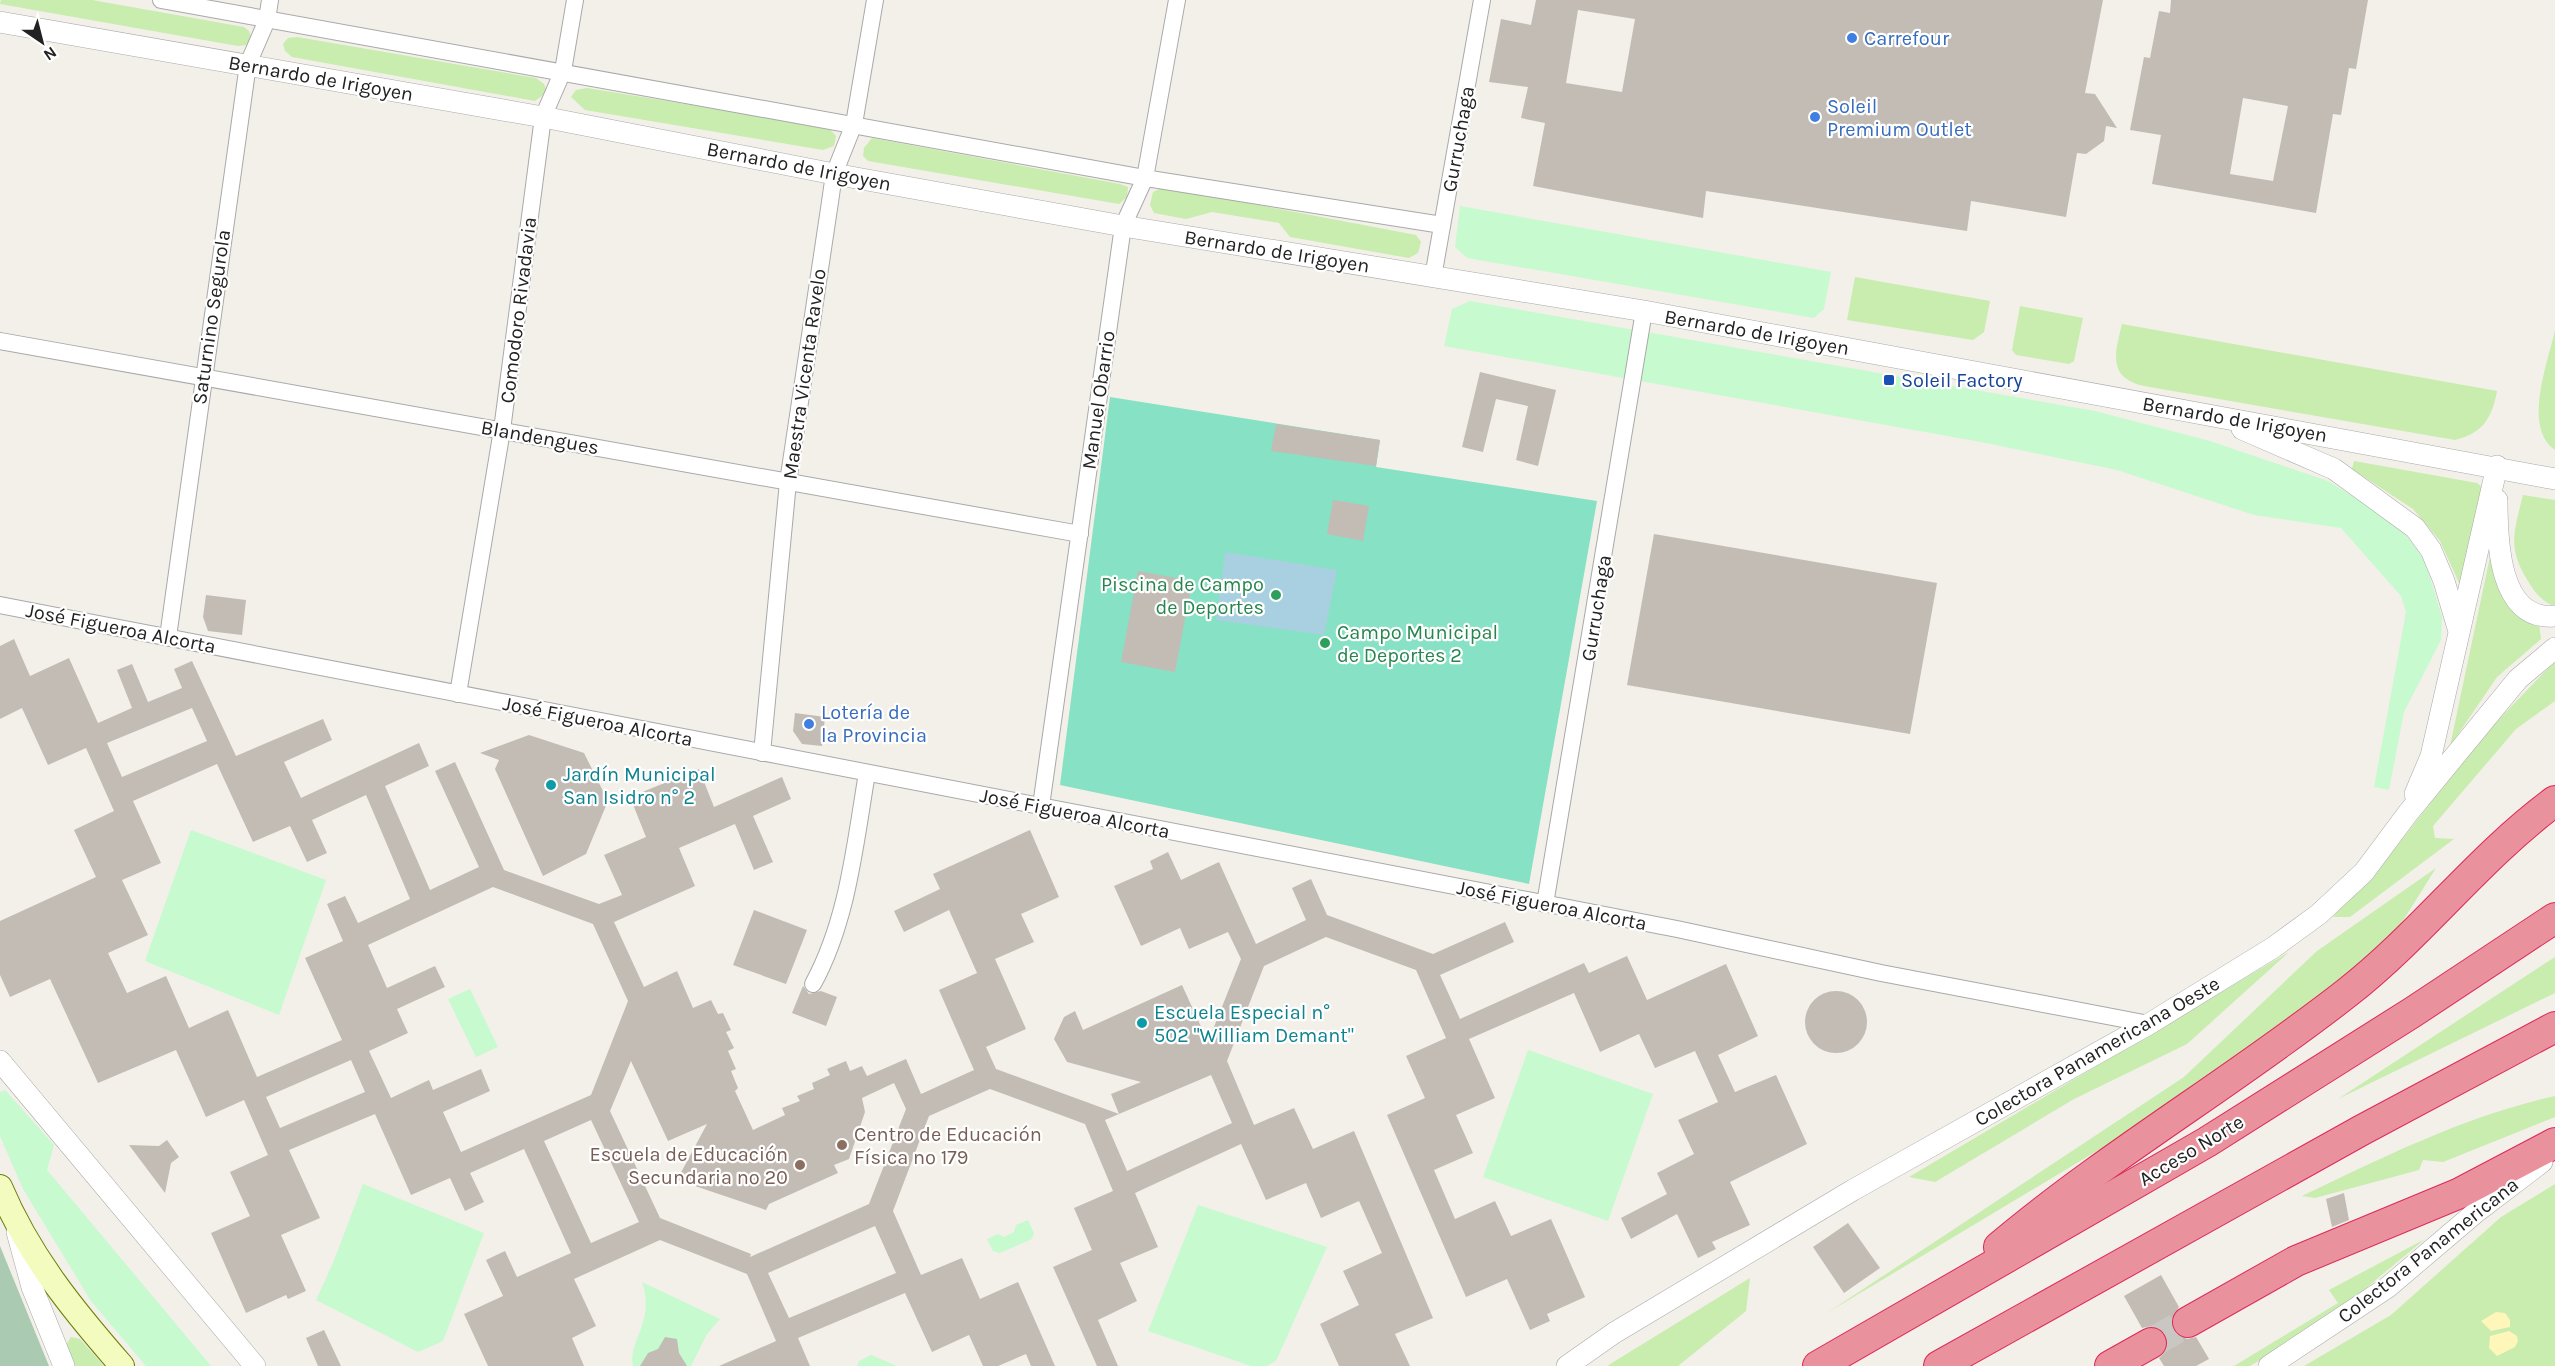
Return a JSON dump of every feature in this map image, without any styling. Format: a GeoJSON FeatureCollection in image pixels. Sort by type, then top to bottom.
{"type":"FeatureCollection","features":[{"type":"Feature","properties":{"kind":"highway"},"geometry":{"type":"LineString","coordinates":[[1937,1299],[2041,1212],[2220,1088],[2348,992],[2391,957],[2523,825],[2555,801]]}},
{"type":"Feature","properties":{"kind":"highway","name":"Acceso Norte"},"geometry":{"type":"LineString","coordinates":[[1818,1366],[2207,1142],[2555,918]]}},
{"type":"Feature","properties":{"kind":"highway"},"geometry":{"type":"LineString","coordinates":[[1939,1366],[2362,1130],[2555,1027]]}},
{"type":"Feature","properties":{"kind":"highway"},"geometry":{"type":"LineString","coordinates":[[2188,1322],[2296,1261],[2460,1193],[2555,1143]]}},
{"type":"Feature","properties":{"kind":"highway"},"geometry":{"type":"LineString","coordinates":[[2110,1366],[2151,1343]]}},
{"type":"Feature","properties":{"kind":"main road"},"geometry":{"type":"LineString","coordinates":[[0,1187],[15,1222],[50,1279],[122,1366]]}},
{"type":"Feature","properties":{"kind":"street"},"geometry":{"type":"LineString","coordinates":[[161,0],[1145,178],[1442,225]]}},
{"type":"Feature","properties":{"kind":"street","name":"Saturnino Segurola"},"geometry":{"type":"LineString","coordinates":[[168,637],[248,64],[267,20],[270,0]]}},
{"type":"Feature","properties":{"kind":"street","name":"Comodoro Rivadavia"},"geometry":{"type":"LineString","coordinates":[[458,694],[502,430],[543,117],[563,71],[575,0]]}},
{"type":"Feature","properties":{"kind":"street","name":"Maestra Vicenta Ravelo"},"geometry":{"type":"LineString","coordinates":[[762,753],[788,482],[834,174],[854,124],[875,0]]}},
{"type":"Feature","properties":{"kind":"street","name":"Manuel Obarrio"},"geometry":{"type":"LineString","coordinates":[[1041,806],[1123,226],[1145,178],[1177,0]]}},
{"type":"Feature","properties":{"kind":"street","name":"Gurruchaga"},"geometry":{"type":"LineString","coordinates":[[1433,277],[1482,0]]}},
{"type":"Feature","properties":{"kind":"street","name":"Bernardo de Irigoyen"},"geometry":{"type":"LineString","coordinates":[[0,22],[543,117],[834,174],[1123,226],[1644,311],[2497,466],[2555,479]]}},
{"type":"Feature","properties":{"kind":"street","name":"Gurruchaga"},"geometry":{"type":"LineString","coordinates":[[1545,904],[1644,311]]}},
{"type":"Feature","properties":{"kind":"street","name":"Blandengues"},"geometry":{"type":"LineString","coordinates":[[0,341],[1080,534]]}},
{"type":"Feature","properties":{"kind":"street"},"geometry":{"type":"LineString","coordinates":[[2209,414],[2334,469],[2415,528],[2431,550],[2444,581],[2459,632]]}},
{"type":"Feature","properties":{"kind":"street"},"geometry":{"type":"LineString","coordinates":[[2497,466],[2498,522],[2506,586],[2525,607],[2537,613],[2555,616]]}},
{"type":"Feature","properties":{"kind":"street"},"geometry":{"type":"LineString","coordinates":[[2408,813],[2431,756],[2497,466]]}},
{"type":"Feature","properties":{"kind":"street","name":"José Figueroa Alcorta"},"geometry":{"type":"LineString","coordinates":[[0,605],[1545,904],[1881,973],[2149,1024]]}},
{"type":"Feature","properties":{"kind":"street","name":"Colectora Panamericana Oeste"},"geometry":{"type":"LineString","coordinates":[[1567,1366],[1603,1341],[1853,1190],[2149,1024],[2274,947],[2319,914],[2364,872],[2408,813],[2518,679],[2555,648]]}},
{"type":"Feature","properties":{"kind":"street"},"geometry":{"type":"LineString","coordinates":[[813,984],[829,956],[848,888],[867,773]]}},
{"type":"Feature","properties":{"kind":"street"},"geometry":{"type":"LineString","coordinates":[[0,1061],[255,1366]]}},
{"type":"Feature","properties":{"kind":"street","name":"Colectora Panamericana"},"geometry":{"type":"LineString","coordinates":[[2269,1366],[2388,1287],[2475,1213],[2555,1152]]}},
{"type":"Feature","properties":{"kind":"street"},"geometry":{"type":"LineString","coordinates":[[15,1222],[32,1287],[64,1366]]}},
{"type":"Feature","properties":{"kind":"street"},"geometry":{"type":"LineString","coordinates":[[1552,1366],[1603,1341]]}},
{"type":"Feature","properties":{"kind":"green space"},"geometry":{"type":"Polygon","coordinates":[[[1,0],[92,0],[244,27],[249,31],[252,39],[247,45],[238,46],[0,4],[1,0]]]}},
{"type":"Feature","properties":{"kind":"green space"},"geometry":{"type":"Polygon","coordinates":[[[297,37],[536,78],[544,84],[547,92],[535,101],[292,57],[285,51],[283,44],[288,38],[297,37]]]}},
{"type":"Feature","properties":{"kind":"green space"},"geometry":{"type":"Polygon","coordinates":[[[587,88],[828,127],[836,136],[834,146],[823,150],[585,110],[571,97],[576,90],[587,88]]]}},
{"type":"Feature","properties":{"kind":"green space"},"geometry":{"type":"Polygon","coordinates":[[[872,138],[1120,184],[1128,187],[1127,197],[1119,204],[868,161],[863,156],[864,148],[872,138]]]}},
{"type":"Feature","properties":{"kind":"green space"},"geometry":{"type":"Polygon","coordinates":[[[1164,187],[1416,235],[1421,242],[1418,253],[1409,258],[1290,237],[1279,223],[1212,212],[1186,219],[1154,213],[1150,205],[1153,192],[1164,187]]]}},
{"type":"Feature","properties":{"kind":"green space"},"geometry":{"type":"Polygon","coordinates":[[[1460,206],[1831,272],[1824,309],[1814,318],[1467,258],[1455,247],[1460,206]]]}},
{"type":"Feature","properties":{"kind":"green space"},"geometry":{"type":"Polygon","coordinates":[[[1855,277],[1990,301],[1984,332],[1973,340],[1847,320],[1855,277]]]}},
{"type":"Feature","properties":{"kind":"green space"},"geometry":{"type":"Polygon","coordinates":[[[1470,301],[2095,411],[2210,441],[2328,481],[2388,518],[2410,540],[2425,561],[2442,617],[2441,640],[2404,712],[2389,790],[2374,787],[2406,612],[2401,596],[2341,528],[2254,515],[2117,470],[1981,442],[1444,346],[1452,309],[1470,301]]]}},
{"type":"Feature","properties":{"kind":"green space"},"geometry":{"type":"Polygon","coordinates":[[[2020,306],[2083,318],[2074,361],[2069,364],[2016,355],[2012,350],[2020,306]]]}},
{"type":"Feature","properties":{"kind":"green space"},"geometry":{"type":"Polygon","coordinates":[[[2122,324],[2497,391],[2485,423],[2473,433],[2455,440],[2144,386],[2124,377],[2116,362],[2122,324]]]}},
{"type":"Feature","properties":{"kind":"green space"},"geometry":{"type":"Polygon","coordinates":[[[2555,330],[2555,450],[2545,440],[2540,426],[2539,411],[2543,376],[2555,330]]]}},
{"type":"Feature","properties":{"kind":"green space","name":"Campo Municipal de Deportes 2"},"geometry":{"type":"Polygon","coordinates":[[[1110,397],[1380,440],[1376,467],[1597,501],[1529,884],[1060,785],[1110,397]]]}},
{"type":"Feature","properties":{"kind":"green space"},"geometry":{"type":"Polygon","coordinates":[[[2354,461],[2477,483],[2483,488],[2461,587],[2440,541],[2413,509],[2352,469],[2354,461]]]}},
{"type":"Feature","properties":{"kind":"green space"},"geometry":{"type":"Polygon","coordinates":[[[2523,495],[2555,500],[2555,607],[2536,593],[2517,559],[2514,540],[2523,495]]]}},
{"type":"Feature","properties":{"kind":"green space"},"geometry":{"type":"Polygon","coordinates":[[[2491,552],[2504,596],[2517,610],[2539,624],[2541,639],[2497,677],[2450,746],[2491,552]]]}},
{"type":"Feature","properties":{"kind":"green space"},"geometry":{"type":"Polygon","coordinates":[[[2555,661],[2555,701],[2516,729],[2433,826],[2435,838],[2454,839],[2350,917],[2333,917],[2397,846],[2482,737],[2555,661]]]}},
{"type":"Feature","properties":{"kind":"green space"},"geometry":{"type":"Polygon","coordinates":[[[191,830],[326,880],[279,1015],[145,961],[191,830]]]}},
{"type":"Feature","properties":{"kind":"green space"},"geometry":{"type":"Polygon","coordinates":[[[2436,868],[2399,927],[2343,984],[2190,1095],[1827,1313],[2184,1077],[2317,951],[2436,868]]]}},
{"type":"Feature","properties":{"kind":"green space"},"geometry":{"type":"Polygon","coordinates":[[[2289,952],[2187,1044],[2074,1099],[1935,1182],[1909,1177],[2289,952]]]}},
{"type":"Feature","properties":{"kind":"green space"},"geometry":{"type":"Polygon","coordinates":[[[2555,957],[2555,993],[2338,1099],[2535,970],[2555,957]]]}},
{"type":"Feature","properties":{"kind":"green space"},"geometry":{"type":"Polygon","coordinates":[[[470,989],[498,1047],[476,1057],[448,999],[470,989]]]}},
{"type":"Feature","properties":{"kind":"green space"},"geometry":{"type":"Polygon","coordinates":[[[1528,1050],[1653,1094],[1608,1221],[1483,1177],[1528,1050]]]}},
{"type":"Feature","properties":{"kind":"green space"},"geometry":{"type":"Polygon","coordinates":[[[5,1090],[54,1145],[47,1170],[211,1366],[146,1366],[91,1301],[23,1189],[0,1136],[0,1092],[5,1090]]]}},
{"type":"Feature","properties":{"kind":"green space"},"geometry":{"type":"Polygon","coordinates":[[[2555,1096],[2555,1117],[2443,1162],[2423,1160],[2419,1170],[2315,1198],[2302,1196],[2394,1152],[2457,1126],[2522,1104],[2555,1096]]]}},
{"type":"Feature","properties":{"kind":"green space"},"geometry":{"type":"Polygon","coordinates":[[[363,1184],[484,1233],[443,1341],[418,1352],[316,1300],[333,1263],[363,1184]]]}},
{"type":"Feature","properties":{"kind":"green space"},"geometry":{"type":"Polygon","coordinates":[[[2555,1184],[2555,1366],[2304,1366],[2391,1315],[2501,1217],[2555,1184]]]}},
{"type":"Feature","properties":{"kind":"green space"},"geometry":{"type":"Polygon","coordinates":[[[1198,1205],[1327,1247],[1276,1361],[1266,1366],[1251,1366],[1148,1331],[1198,1205]]]}},
{"type":"Feature","properties":{"kind":"green space"},"geometry":{"type":"Polygon","coordinates":[[[1028,1220],[1034,1233],[1032,1239],[1000,1253],[993,1251],[987,1239],[998,1234],[1004,1237],[1014,1232],[1016,1225],[1028,1220]]]}},
{"type":"Feature","properties":{"kind":"green space"},"geometry":{"type":"Polygon","coordinates":[[[2425,1239],[2354,1298],[2277,1350],[2250,1366],[2234,1366],[2338,1303],[2329,1290],[2425,1239]]]}},
{"type":"Feature","properties":{"kind":"green space"},"geometry":{"type":"Polygon","coordinates":[[[0,1246],[49,1366],[0,1366],[0,1246]]]}},
{"type":"Feature","properties":{"kind":"green space"},"geometry":{"type":"Polygon","coordinates":[[[1750,1278],[1746,1311],[1678,1366],[1607,1366],[1750,1278]]]}},
{"type":"Feature","properties":{"kind":"green space"},"geometry":{"type":"Polygon","coordinates":[[[642,1282],[720,1319],[707,1334],[691,1366],[633,1366],[634,1348],[646,1309],[642,1282]]]}},
{"type":"Feature","properties":{"kind":"green space"},"geometry":{"type":"Polygon","coordinates":[[[71,1337],[80,1339],[104,1366],[75,1366],[66,1345],[71,1337]]]}},
{"type":"Feature","properties":{"kind":"green space"},"geometry":{"type":"Polygon","coordinates":[[[871,1355],[897,1366],[857,1366],[859,1361],[871,1355]]]}},
{"type":"Feature","properties":{"kind":"sand"},"geometry":{"type":"Polygon","coordinates":[[[2496,1312],[2505,1313],[2510,1320],[2510,1327],[2491,1331],[2481,1321],[2496,1312]]]}},
{"type":"Feature","properties":{"kind":"sand"},"geometry":{"type":"Polygon","coordinates":[[[2509,1331],[2517,1336],[2518,1341],[2515,1347],[2497,1356],[2489,1348],[2490,1336],[2509,1331]]]}},
{"type":"Feature","properties":{"kind":"water","name":"Piscina de Campo de Deportes"},"geometry":{"type":"Polygon","coordinates":[[[1225,552],[1337,570],[1324,635],[1216,620],[1225,552]]]}},
{"type":"Feature","properties":{"kind":"building","name":"Soleil Premium Outlet"},"geometry":{"type":"Polygon","coordinates":[[[1536,0],[2103,0],[2085,93],[2095,94],[2117,128],[2106,126],[2104,141],[2086,154],[2077,153],[2066,217],[1971,201],[1967,231],[1706,191],[1703,218],[1533,186],[1545,123],[1521,118],[1528,87],[1489,82],[1501,19],[1531,25],[1536,0]],[[1578,10],[1566,83],[1622,92],[1635,19],[1578,10]]]}},
{"type":"Feature","properties":{"kind":"building"},"geometry":{"type":"Polygon","coordinates":[[[2171,0],[2368,0],[2356,69],[2349,68],[2341,115],[2333,114],[2316,213],[2152,184],[2161,135],[2130,130],[2144,57],[2150,58],[2159,11],[2170,13],[2171,0]],[[2243,98],[2230,174],[2273,181],[2288,106],[2243,98]]]}},
{"type":"Feature","properties":{"kind":"building"},"geometry":{"type":"Polygon","coordinates":[[[1480,372],[1556,390],[1538,466],[1516,460],[1528,406],[1496,399],[1483,452],[1462,447],[1480,372]]]}},
{"type":"Feature","properties":{"kind":"building"},"geometry":{"type":"Polygon","coordinates":[[[1276,424],[1380,440],[1376,466],[1271,451],[1276,424]]]}},
{"type":"Feature","properties":{"kind":"building"},"geometry":{"type":"Polygon","coordinates":[[[1333,500],[1369,506],[1363,541],[1327,534],[1333,500]]]}},
{"type":"Feature","properties":{"kind":"building"},"geometry":{"type":"Polygon","coordinates":[[[1654,534],[1937,583],[1910,734],[1627,685],[1654,534]]]}},
{"type":"Feature","properties":{"kind":"building"},"geometry":{"type":"Polygon","coordinates":[[[1138,571],[1192,581],[1175,672],[1121,662],[1138,571]]]}},
{"type":"Feature","properties":{"kind":"building"},"geometry":{"type":"Polygon","coordinates":[[[206,595],[246,600],[242,635],[208,631],[203,617],[206,595]]]}},
{"type":"Feature","properties":{"kind":"building"},"geometry":{"type":"Polygon","coordinates":[[[14,639],[30,676],[69,658],[98,723],[132,708],[117,670],[132,664],[148,702],[182,688],[174,669],[192,661],[236,756],[323,719],[332,740],[284,762],[301,798],[419,743],[429,766],[385,786],[430,890],[479,867],[435,771],[455,762],[504,870],[599,904],[622,895],[604,855],[646,837],[630,797],[699,769],[714,807],[782,777],[791,799],[753,816],[773,862],[754,870],[735,824],[679,848],[695,886],[614,922],[644,987],[677,971],[693,1008],[711,1000],[718,1014],[723,1013],[731,1030],[726,1032],[734,1048],[728,1051],[736,1069],[731,1071],[738,1088],[735,1091],[753,1130],[785,1115],[782,1108],[800,1101],[797,1096],[814,1089],[812,1083],[830,1075],[827,1069],[846,1061],[850,1071],[862,1066],[867,1076],[906,1059],[921,1094],[974,1070],[939,990],[977,973],[949,910],[904,932],[894,911],[940,889],[933,874],[1030,830],[1059,897],[1021,914],[1034,942],[995,959],[1026,1029],[986,1047],[996,1069],[1119,1114],[1111,1094],[1141,1082],[1067,1062],[1054,1039],[1064,1017],[1075,1011],[1083,1030],[1182,985],[1208,1042],[1241,959],[1228,932],[1189,949],[1180,928],[1141,946],[1114,886],[1153,869],[1150,861],[1168,852],[1181,880],[1219,862],[1256,944],[1306,920],[1292,888],[1311,879],[1327,915],[1433,954],[1505,922],[1514,942],[1440,975],[1460,1019],[1584,963],[1589,973],[1627,956],[1647,1000],[1726,964],[1758,1036],[1718,1055],[1735,1092],[1776,1075],[1807,1144],[1730,1182],[1750,1225],[1712,1242],[1716,1249],[1698,1258],[1677,1214],[1631,1239],[1621,1218],[1667,1194],[1657,1173],[1694,1154],[1678,1120],[1718,1102],[1695,1051],[1655,1068],[1639,1034],[1600,1052],[1574,993],[1469,1039],[1495,1098],[1456,1115],[1473,1153],[1434,1170],[1455,1219],[1495,1201],[1511,1236],[1551,1219],[1585,1297],[1547,1314],[1550,1321],[1530,1330],[1507,1279],[1466,1297],[1387,1115],[1425,1098],[1406,1056],[1446,1038],[1416,970],[1326,937],[1264,966],[1227,1061],[1254,1125],[1294,1108],[1313,1149],[1354,1131],[1433,1318],[1395,1334],[1410,1366],[1339,1366],[1320,1324],[1359,1305],[1343,1271],[1382,1253],[1359,1201],[1321,1218],[1306,1183],[1266,1200],[1241,1144],[1135,1193],[1158,1247],[1120,1263],[1137,1301],[1098,1320],[1118,1366],[1097,1366],[1053,1267],[1092,1250],[1074,1208],[1113,1191],[1085,1124],[990,1089],[929,1116],[893,1211],[921,1275],[962,1258],[980,1299],[1018,1282],[1055,1366],[1031,1366],[1026,1354],[998,1366],[983,1366],[969,1335],[932,1352],[905,1293],[798,1338],[810,1366],[719,1366],[776,1341],[747,1274],[660,1240],[574,1279],[596,1326],[572,1338],[584,1366],[488,1366],[464,1314],[503,1296],[486,1260],[505,1251],[517,1277],[571,1253],[524,1149],[470,1173],[484,1202],[465,1211],[450,1178],[411,1195],[375,1114],[289,1150],[320,1218],[281,1235],[306,1291],[288,1299],[286,1295],[246,1313],[211,1233],[250,1216],[230,1172],[268,1155],[244,1100],[206,1117],[176,1050],[98,1083],[50,979],[10,997],[0,975],[0,921],[96,877],[74,830],[114,811],[86,748],[48,765],[22,708],[0,719],[0,646],[14,639]],[[192,708],[107,743],[122,777],[207,741],[192,708]],[[217,764],[133,801],[161,863],[122,880],[148,935],[108,953],[127,993],[166,976],[189,1028],[228,1010],[257,1077],[342,1040],[305,958],[343,941],[327,904],[345,896],[358,923],[410,899],[366,795],[312,820],[327,853],[307,862],[290,826],[253,842],[217,764]],[[493,887],[368,945],[387,988],[435,966],[445,987],[397,1009],[408,1033],[369,1051],[391,1098],[429,1080],[433,1090],[481,1069],[490,1091],[443,1112],[461,1152],[591,1095],[628,1001],[593,924],[493,887]],[[351,1060],[266,1097],[280,1128],[365,1092],[351,1060]],[[631,1061],[610,1111],[660,1218],[751,1254],[750,1257],[869,1204],[906,1109],[894,1083],[862,1098],[865,1112],[849,1159],[834,1165],[838,1173],[769,1204],[766,1210],[677,1180],[707,1124],[668,1141],[631,1061]],[[1211,1075],[1105,1120],[1127,1171],[1232,1123],[1211,1075]],[[591,1120],[544,1141],[591,1243],[639,1222],[591,1120]],[[875,1226],[768,1273],[789,1318],[896,1273],[875,1226]]]}},
{"type":"Feature","properties":{"kind":"building","name":"Lotería de la Provincia"},"geometry":{"type":"Polygon","coordinates":[[[795,713],[825,717],[822,746],[802,744],[793,731],[795,713]]]}},
{"type":"Feature","properties":{"kind":"building","name":"Jardín Municipal San Isidro n° 2"},"geometry":{"type":"Polygon","coordinates":[[[529,735],[584,753],[608,801],[586,854],[543,876],[495,769],[499,760],[480,753],[529,735]]]}},
{"type":"Feature","properties":{"kind":"building"},"geometry":{"type":"Polygon","coordinates":[[[754,910],[807,930],[786,984],[733,965],[754,910]]]}},
{"type":"Feature","properties":{"kind":"building"},"geometry":{"type":"Polygon","coordinates":[[[803,986],[809,994],[821,991],[837,997],[826,1026],[792,1013],[803,986]]]}},
{"type":"Feature","properties":{"kind":"building"},"geometry":{"type":"Polygon","coordinates":[[[1836,991],[1858,1000],[1867,1022],[1858,1044],[1836,1053],[1814,1044],[1805,1022],[1814,1000],[1836,991]]]}},
{"type":"Feature","properties":{"kind":"building"},"geometry":{"type":"Polygon","coordinates":[[[167,1140],[179,1157],[171,1163],[165,1193],[129,1145],[159,1146],[167,1140]]]}},
{"type":"Feature","properties":{"kind":"building"},"geometry":{"type":"Polygon","coordinates":[[[2344,1193],[2349,1220],[2332,1227],[2326,1199],[2344,1193]]]}},
{"type":"Feature","properties":{"kind":"building"},"geometry":{"type":"Polygon","coordinates":[[[1848,1223],[1880,1268],[1844,1293],[1813,1247],[1848,1223]]]}},
{"type":"Feature","properties":{"kind":"building"},"geometry":{"type":"Polygon","coordinates":[[[2161,1275],[2179,1307],[2171,1321],[2173,1331],[2187,1339],[2196,1337],[2209,1359],[2196,1366],[2164,1366],[2159,1358],[2165,1352],[2168,1344],[2166,1334],[2152,1326],[2142,1328],[2124,1296],[2161,1275]]]}},
{"type":"Feature","properties":{"kind":"building"},"geometry":{"type":"Polygon","coordinates":[[[324,1330],[341,1366],[318,1366],[306,1338],[324,1330]]]}},
{"type":"Feature","properties":{"kind":"building"},"geometry":{"type":"Polygon","coordinates":[[[665,1337],[677,1339],[679,1353],[687,1366],[640,1366],[648,1353],[658,1349],[665,1337]]]}},
{"type":"Feature","properties":{"kind":"tunnel"},"geometry":{"type":"LineString","coordinates":[[2151,1343],[2188,1322]]}},
{"type":"Feature","properties":{"kind":"place","name":"Carrefour"},"geometry":{"type":"Point","coordinates":[1852,38]}},
{"type":"Feature","properties":{"kind":"place","name":"Soleil Premium Outlet"},"geometry":{"type":"Point","coordinates":[1815,117]}},
{"type":"Feature","properties":{"kind":"place","name":"Soleil Factory"},"geometry":{"type":"Point","coordinates":[1889,380]}},
{"type":"Feature","properties":{"kind":"place","name":"Piscina de Campo de Deportes"},"geometry":{"type":"Point","coordinates":[1276,595]}},
{"type":"Feature","properties":{"kind":"place","name":"Campo Municipal de Deportes 2"},"geometry":{"type":"Point","coordinates":[1325,643]}},
{"type":"Feature","properties":{"kind":"place","name":"Lotería de la Provincia"},"geometry":{"type":"Point","coordinates":[809,724]}},
{"type":"Feature","properties":{"kind":"place","name":"Jardín Municipal San Isidro n° 2"},"geometry":{"type":"Point","coordinates":[551,785]}},
{"type":"Feature","properties":{"kind":"place","name":"Escuela Especial n° 502 \"William Demant\""},"geometry":{"type":"Point","coordinates":[1142,1023]}},
{"type":"Feature","properties":{"kind":"place","name":"Centro de Educación Física nº 179"},"geometry":{"type":"Point","coordinates":[842,1145]}},
{"type":"Feature","properties":{"kind":"place","name":"Escuela de Educación Secundaria nº 20"},"geometry":{"type":"Point","coordinates":[800,1165]}}]}
